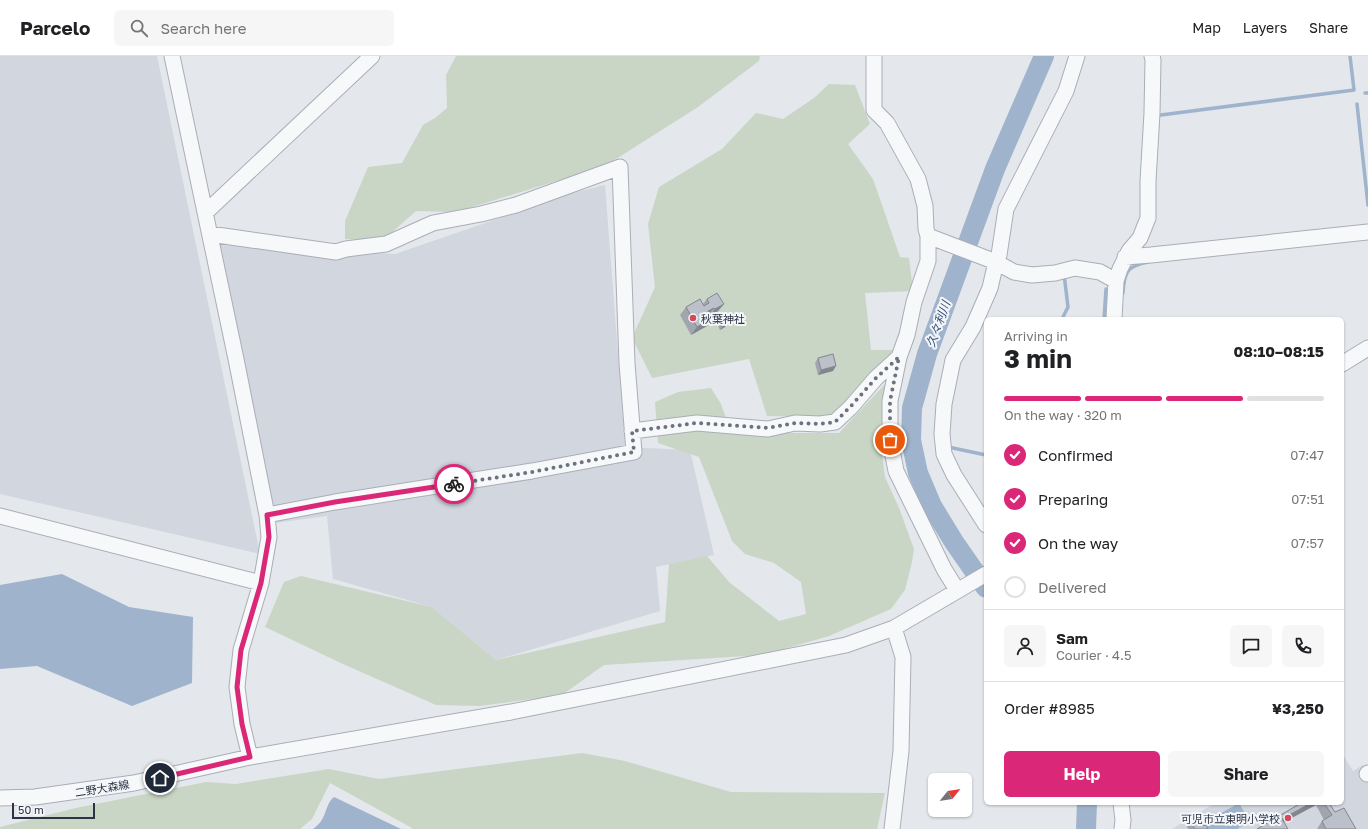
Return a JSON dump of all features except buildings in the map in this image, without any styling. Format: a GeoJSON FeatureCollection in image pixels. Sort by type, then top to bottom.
{"type":"FeatureCollection","features":[{"type":"Feature","properties":{"kind":"street"},"geometry":{"type":"LineString","coordinates":[[172,56],[236,359],[267,515],[269,537],[261,583],[241,650],[237,687],[242,724],[250,757]]}},
{"type":"Feature","properties":{"kind":"street"},"geometry":{"type":"LineString","coordinates":[[205,213],[372,56]]}},
{"type":"Feature","properties":{"kind":"street"},"geometry":{"type":"LineString","coordinates":[[874,56],[874,110],[887,124],[918,179],[926,206],[926,229],[928,236],[928,261],[914,302],[907,335],[899,357],[890,401],[890,440],[896,471],[944,569],[957,590]]}},
{"type":"Feature","properties":{"kind":"street"},"geometry":{"type":"LineString","coordinates":[[984,521],[954,475],[944,454],[942,434],[944,404],[954,360],[973,327],[990,288],[999,255],[1006,209],[1066,91],[1077,56]]}},
{"type":"Feature","properties":{"kind":"street"},"geometry":{"type":"LineString","coordinates":[[1114,317],[1116,281],[1125,257],[1140,238],[1148,218],[1148,181],[1152,113],[1152,56]]}},
{"type":"Feature","properties":{"kind":"street"},"geometry":{"type":"LineString","coordinates":[[210,234],[336,252],[346,249],[386,244],[433,223],[481,214],[516,205],[620,166],[627,363],[634,452],[532,472],[335,502],[267,515]]}},
{"type":"Feature","properties":{"kind":"street"},"geometry":{"type":"LineString","coordinates":[[1125,257],[1368,232]]}},
{"type":"Feature","properties":{"kind":"street"},"geometry":{"type":"LineString","coordinates":[[928,236],[996,262],[1014,272],[1032,275],[1055,273],[1075,268],[1100,272],[1116,281]]}},
{"type":"Feature","properties":{"kind":"street"},"geometry":{"type":"LineString","coordinates":[[1344,363],[1368,348]]}},
{"type":"Feature","properties":{"kind":"street"},"geometry":{"type":"LineString","coordinates":[[632,431],[697,423],[768,428],[795,423],[820,424],[835,422],[876,378],[899,357]]}},
{"type":"Feature","properties":{"kind":"street"},"geometry":{"type":"LineString","coordinates":[[0,516],[261,583]]}},
{"type":"Feature","properties":{"kind":"street","name":"二野大森線"},"geometry":{"type":"LineString","coordinates":[[0,798],[35,797],[134,783],[250,757],[511,712],[846,646],[894,628],[984,575]]}},
{"type":"Feature","properties":{"kind":"street"},"geometry":{"type":"LineString","coordinates":[[880,829],[893,822],[901,751],[903,656],[894,628]]}},
{"type":"Feature","properties":{"kind":"street"},"geometry":{"type":"LineString","coordinates":[[1121,805],[1123,820],[1122,829]]}},
{"type":"Feature","properties":{"kind":"shaded area"},"geometry":{"type":"Polygon","coordinates":[[[0,56],[157,56],[260,554],[0,494],[0,56]]]}},
{"type":"Feature","properties":{"kind":"shaded area"},"geometry":{"type":"Polygon","coordinates":[[[605,185],[625,447],[690,450],[714,555],[656,567],[660,611],[496,660],[432,607],[333,579],[327,516],[275,523],[220,245],[395,254],[573,193],[605,185]]]}},
{"type":"Feature","properties":{"kind":"shaded area"},"geometry":{"type":"Polygon","coordinates":[[[1344,756],[1353,771],[1363,765],[1368,774],[1368,829],[1172,829],[1212,805],[1344,805],[1344,756]]]}},
{"type":"Feature","properties":{"kind":"green space"},"geometry":{"type":"Polygon","coordinates":[[[456,56],[760,56],[759,61],[698,107],[605,166],[456,212],[416,211],[382,241],[345,239],[345,221],[368,167],[402,163],[423,125],[435,118],[447,108],[446,75],[456,56]]]}},
{"type":"Feature","properties":{"kind":"green space"},"geometry":{"type":"Polygon","coordinates":[[[829,84],[855,85],[870,124],[848,144],[873,179],[900,257],[909,258],[913,291],[865,293],[871,350],[894,350],[836,412],[825,417],[767,416],[749,359],[652,378],[632,338],[655,287],[648,224],[659,187],[722,149],[756,113],[783,119],[814,98],[829,84]]]}},
{"type":"Feature","properties":{"kind":"green space"},"geometry":{"type":"Polygon","coordinates":[[[886,383],[880,438],[885,477],[899,508],[914,549],[912,562],[905,590],[891,609],[829,636],[763,655],[604,665],[562,695],[480,706],[436,705],[343,664],[265,627],[284,582],[301,576],[432,607],[496,660],[665,622],[669,564],[707,556],[729,582],[779,621],[806,614],[801,582],[774,563],[745,554],[732,541],[699,457],[658,443],[655,402],[678,392],[711,388],[721,404],[731,433],[839,433],[886,383]]]}},
{"type":"Feature","properties":{"kind":"green space"},"geometry":{"type":"Polygon","coordinates":[[[582,753],[625,761],[731,792],[885,793],[877,829],[412,829],[330,783],[312,819],[300,829],[0,829],[0,827],[76,808],[206,782],[236,784],[329,769],[379,779],[582,753]]]}},
{"type":"Feature","properties":{"kind":"water"},"geometry":{"type":"Polygon","coordinates":[[[62,574],[129,607],[193,617],[192,683],[132,706],[37,666],[0,669],[0,585],[62,574]]]}},
{"type":"Feature","properties":{"kind":"water"},"geometry":{"type":"Polygon","coordinates":[[[334,797],[401,829],[313,829],[324,817],[331,800],[334,797]]]}},
{"type":"Feature","properties":{"kind":"water"},"geometry":{"type":"Polygon","coordinates":[[[1235,805],[1240,805],[1250,822],[1237,829],[1205,829],[1202,824],[1235,805]]]}},
{"type":"Feature","properties":{"kind":"waterway","name":"久々利川"},"geometry":{"type":"LineString","coordinates":[[984,585],[954,542],[932,506],[918,473],[911,440],[912,408],[927,354],[995,169],[1044,56]]}},
{"type":"Feature","properties":{"kind":"waterway"},"geometry":{"type":"LineString","coordinates":[[1161,115],[1354,90],[1350,56]]}},
{"type":"Feature","properties":{"kind":"waterway"},"geometry":{"type":"LineString","coordinates":[[1357,104],[1368,205]]}},
{"type":"Feature","properties":{"kind":"waterway"},"geometry":{"type":"LineString","coordinates":[[1123,293],[1124,280],[1128,271],[1135,266],[1148,262]]}},
{"type":"Feature","properties":{"kind":"waterway"},"geometry":{"type":"LineString","coordinates":[[1063,317],[1068,307],[1064,274]]}},
{"type":"Feature","properties":{"kind":"waterway"},"geometry":{"type":"LineString","coordinates":[[1104,317],[1106,289]]}},
{"type":"Feature","properties":{"kind":"waterway"},"geometry":{"type":"LineString","coordinates":[[948,447],[984,455]]}},
{"type":"Feature","properties":{"kind":"waterway","name":"久々利川"},"geometry":{"type":"LineString","coordinates":[[1086,829],[1087,805]]}},
{"type":"Feature","properties":{"kind":"way so far"},"geometry":{"type":"LineString","coordinates":[[454,484],[532,472],[634,452],[632,431],[697,423],[768,428],[795,423],[820,424],[835,422],[876,378],[899,357],[890,401],[890,440]]}},
{"type":"Feature","properties":{"kind":"place","name":"秋葉神社"},"geometry":{"type":"Point","coordinates":[693,318]}},
{"type":"Feature","properties":{"kind":"place","name":"可児市立東明小学校"},"geometry":{"type":"Point","coordinates":[1288,818]}},
{"type":"Feature","properties":{"kind":"route"},"geometry":{"type":"LineString","coordinates":[[160,778],[250,757],[242,724],[237,687],[241,650],[261,583],[269,537],[267,515],[335,502],[454,484]]}}]}
